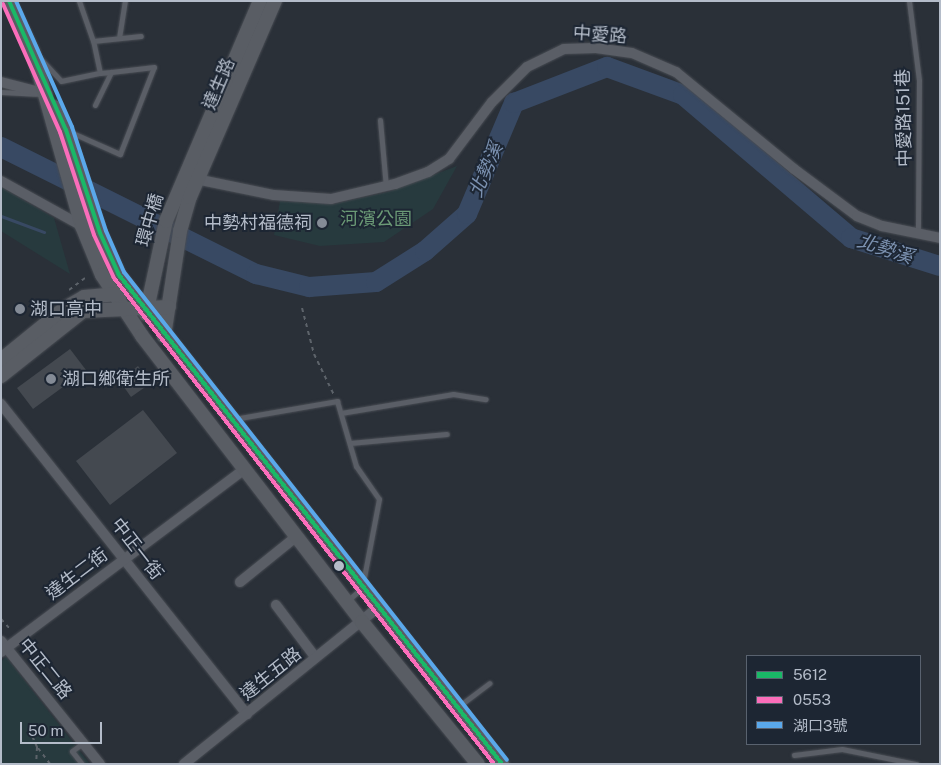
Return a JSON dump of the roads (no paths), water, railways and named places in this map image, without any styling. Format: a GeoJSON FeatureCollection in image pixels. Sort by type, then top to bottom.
{"type":"FeatureCollection","features":[{"type":"Feature","properties":{"kind":"main road"},"geometry":{"type":"LineString","coordinates":[[9,1],[33,52],[47,94],[52,121],[82,226],[102,275],[114,295],[142,336],[246,468],[346,602],[478,764]]}},
{"type":"Feature","properties":{"kind":"main road","name":"達生路"},"geometry":{"type":"LineString","coordinates":[[184,175],[260,1]]}},
{"type":"Feature","properties":{"kind":"main road","name":"達生路"},"geometry":{"type":"LineString","coordinates":[[198,181],[275,1]]}},
{"type":"Feature","properties":{"kind":"main road"},"geometry":{"type":"LineString","coordinates":[[47,94],[66,130],[100,233],[119,275],[147,308],[164,336],[232,420],[377,608],[502,764]]}},
{"type":"Feature","properties":{"kind":"main road","name":"環中橋"},"geometry":{"type":"LineString","coordinates":[[152,292],[166,222],[184,175]]}},
{"type":"Feature","properties":{"kind":"main road","name":"環中橋"},"geometry":{"type":"LineString","coordinates":[[169,307],[171,280],[180,231],[198,181]]}},
{"type":"Feature","properties":{"kind":"main road"},"geometry":{"type":"LineString","coordinates":[[1,360],[65,308],[84,297],[152,292],[142,336]]}},
{"type":"Feature","properties":{"kind":"main road"},"geometry":{"type":"LineString","coordinates":[[1,376],[83,311],[169,307],[164,336]]}},
{"type":"Feature","properties":{"kind":"street","name":"中愛路"},"geometry":{"type":"LineString","coordinates":[[184,175],[198,181],[274,194],[331,199],[386,187],[428,172],[449,159],[492,102],[532,64],[564,48],[596,48],[632,53],[676,72],[794,169],[857,216],[918,235],[940,238]]}},
{"type":"Feature","properties":{"kind":"street"},"geometry":{"type":"LineString","coordinates":[[1,82],[47,94]]}},
{"type":"Feature","properties":{"kind":"street"},"geometry":{"type":"LineString","coordinates":[[1,181],[82,226]]}},
{"type":"Feature","properties":{"kind":"street","name":"中正一街"},"geometry":{"type":"LineString","coordinates":[[1,404],[247,714]]}},
{"type":"Feature","properties":{"kind":"street","name":"達生二街"},"geometry":{"type":"LineString","coordinates":[[3,647],[246,468]]}},
{"type":"Feature","properties":{"kind":"street"},"geometry":{"type":"LineString","coordinates":[[240,582],[297,536]]}},
{"type":"Feature","properties":{"kind":"street"},"geometry":{"type":"LineString","coordinates":[[276,605],[316,658]]}},
{"type":"Feature","properties":{"kind":"street","name":"達生五路"},"geometry":{"type":"LineString","coordinates":[[184,764],[377,608]]}},
{"type":"Feature","properties":{"kind":"street","name":"中正二路"},"geometry":{"type":"LineString","coordinates":[[3,647],[100,764]]}},
{"type":"Feature","properties":{"kind":"lane"},"geometry":{"type":"LineString","coordinates":[[79,1],[93,41],[100,73]]}},
{"type":"Feature","properties":{"kind":"lane"},"geometry":{"type":"LineString","coordinates":[[119,38],[125,1]]}},
{"type":"Feature","properties":{"kind":"lane","name":"中愛路151巷"},"geometry":{"type":"LineString","coordinates":[[909,1],[919,80],[918,235]]}},
{"type":"Feature","properties":{"kind":"lane"},"geometry":{"type":"LineString","coordinates":[[93,41],[142,36]]}},
{"type":"Feature","properties":{"kind":"lane"},"geometry":{"type":"LineString","coordinates":[[33,52],[60,81],[100,73],[154,67],[120,154],[66,130]]}},
{"type":"Feature","properties":{"kind":"lane"},"geometry":{"type":"LineString","coordinates":[[95,105],[110,72]]}},
{"type":"Feature","properties":{"kind":"lane"},"geometry":{"type":"LineString","coordinates":[[1,92],[14,95],[47,94]]}},
{"type":"Feature","properties":{"kind":"lane"},"geometry":{"type":"LineString","coordinates":[[380,120],[386,187]]}},
{"type":"Feature","properties":{"kind":"lane"},"geometry":{"type":"LineString","coordinates":[[341,412],[452,394],[486,399]]}},
{"type":"Feature","properties":{"kind":"lane"},"geometry":{"type":"LineString","coordinates":[[232,420],[338,401],[356,466],[379,499],[362,588],[346,602]]}},
{"type":"Feature","properties":{"kind":"lane"},"geometry":{"type":"LineString","coordinates":[[350,443],[447,434]]}},
{"type":"Feature","properties":{"kind":"lane"},"geometry":{"type":"LineString","coordinates":[[457,708],[489,683]]}},
{"type":"Feature","properties":{"kind":"lane"},"geometry":{"type":"LineString","coordinates":[[82,764],[72,751],[83,743]]}},
{"type":"Feature","properties":{"kind":"lane"},"geometry":{"type":"LineString","coordinates":[[794,755],[842,750],[916,764]]}},
{"type":"Feature","properties":{"kind":"waterway","name":"北勢溪"},"geometry":{"type":"LineString","coordinates":[[1,147],[256,274],[309,287],[376,282],[425,251],[467,214],[514,103],[607,67],[683,95],[851,238],[940,266]]}},
{"type":"Feature","properties":{"kind":"waterway"},"geometry":{"type":"LineString","coordinates":[[1,216],[44,232]]}},
{"type":"Feature","properties":{"kind":"place","name":"中勢村福德祠"},"geometry":{"type":"Point","coordinates":[322,223]}},
{"type":"Feature","properties":{"kind":"place","name":"湖口高中"},"geometry":{"type":"Point","coordinates":[20,309]}},
{"type":"Feature","properties":{"kind":"place","name":"湖口鄉衛生所"},"geometry":{"type":"Point","coordinates":[51,379]}},
{"type":"Feature","properties":{"kind":"park label","name":"河濱公園"},"geometry":{"type":"Point","coordinates":[376,219]}}]}
